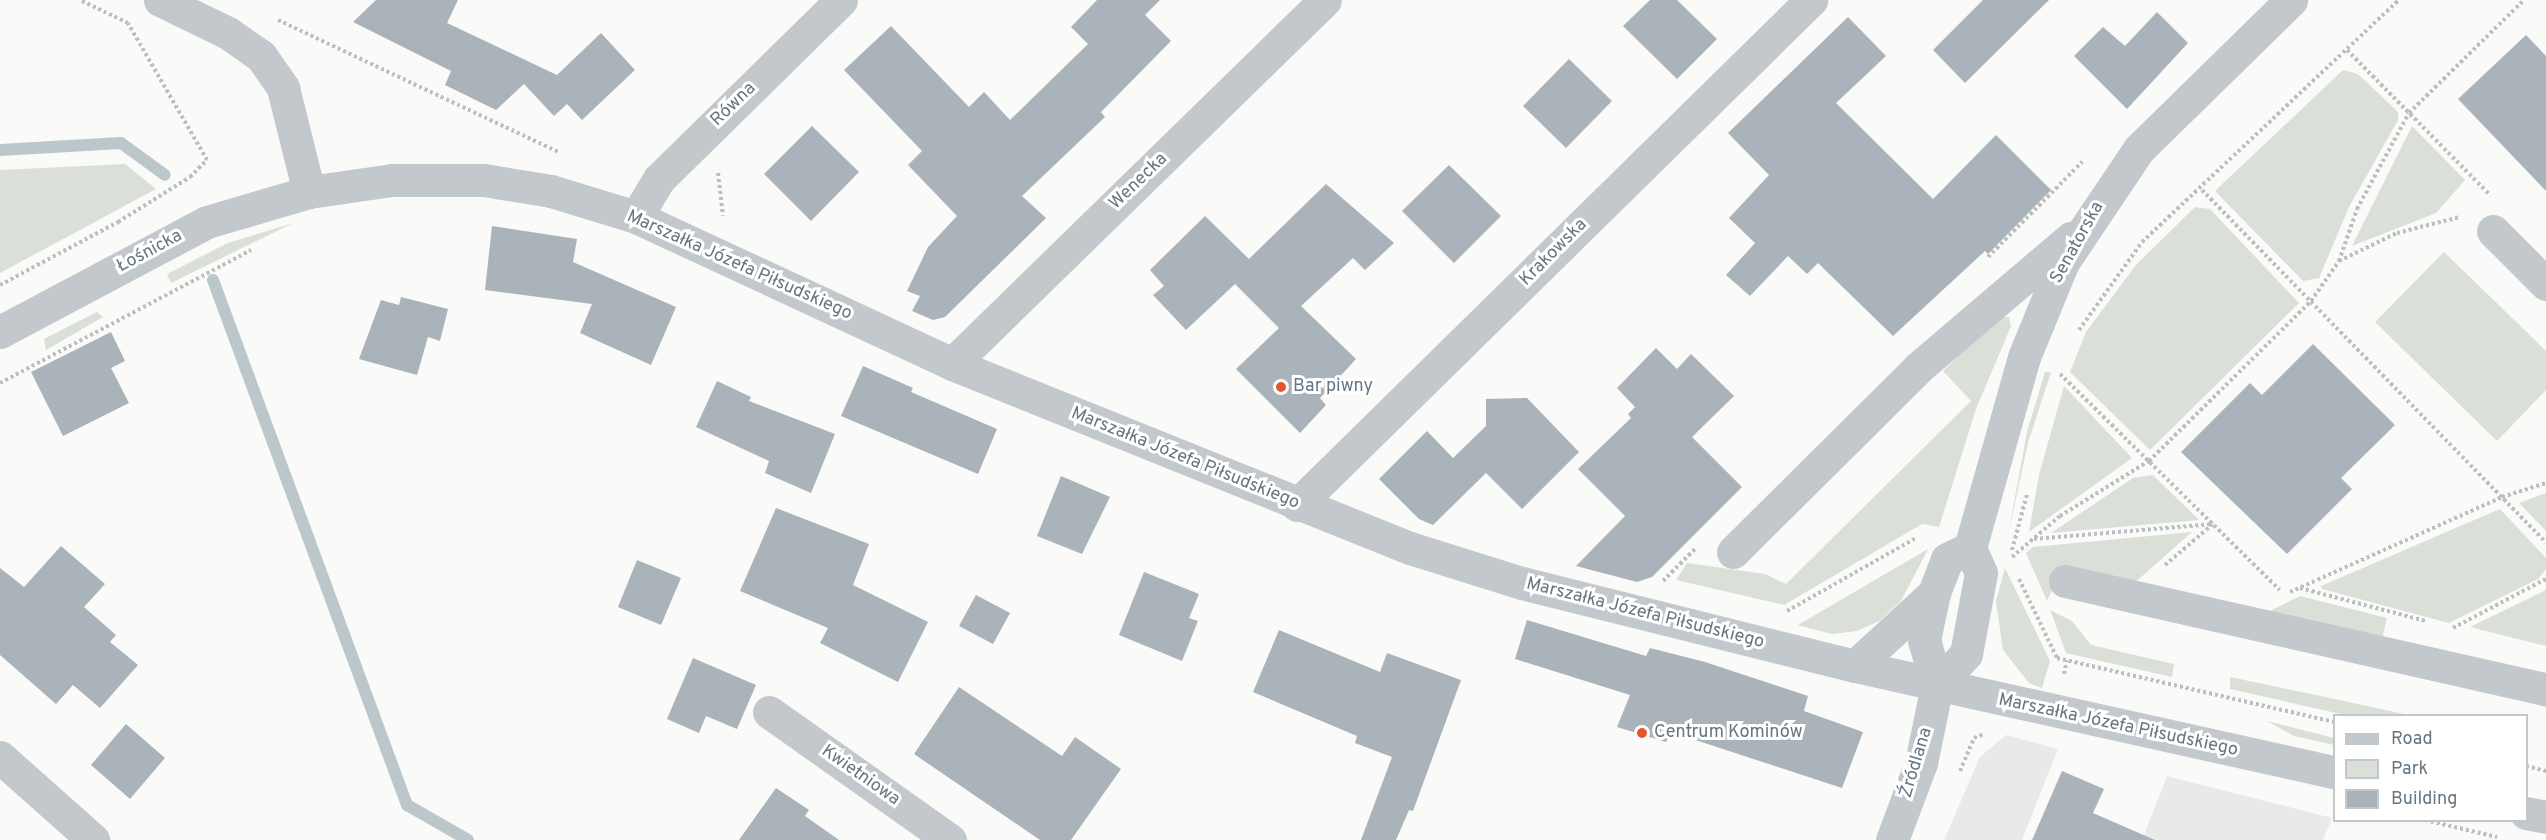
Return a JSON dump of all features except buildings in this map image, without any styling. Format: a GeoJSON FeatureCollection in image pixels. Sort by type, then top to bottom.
{"type":"FeatureCollection","features":[{"type":"Feature","properties":{"kind":"street","name":"Równa"},"geometry":{"type":"LineString","coordinates":[[636,217],[659,179],[841,0]]}},
{"type":"Feature","properties":{"kind":"street","name":"Wenecka"},"geometry":{"type":"LineString","coordinates":[[952,364],[1325,0]]}},
{"type":"Feature","properties":{"kind":"street","name":"Krakowska"},"geometry":{"type":"LineString","coordinates":[[1297,506],[1811,0]]}},
{"type":"Feature","properties":{"kind":"street","name":"Senatorska"},"geometry":{"type":"LineString","coordinates":[[1970,548],[2024,357],[2063,262],[2084,227],[2147,141],[2291,0]]}},
{"type":"Feature","properties":{"kind":"street"},"geometry":{"type":"LineString","coordinates":[[174,3],[261,56],[283,88],[309,192]]}},
{"type":"Feature","properties":{"kind":"street","name":"Marszałka Józefa Piłsudskiego"},"geometry":{"type":"LineString","coordinates":[[309,192],[392,180],[484,180],[551,191],[636,217],[952,364],[1297,506],[1522,583],[1855,666],[2333,772]]}},
{"type":"Feature","properties":{"kind":"street","name":"Łośnicka"},"geometry":{"type":"LineString","coordinates":[[0,332],[207,222],[309,192]]}},
{"type":"Feature","properties":{"kind":"street"},"geometry":{"type":"LineString","coordinates":[[2486,217],[2546,284]]}},
{"type":"Feature","properties":{"kind":"street"},"geometry":{"type":"LineString","coordinates":[[1734,552],[1918,368],[2084,227]]}},
{"type":"Feature","properties":{"kind":"street"},"geometry":{"type":"LineString","coordinates":[[1970,548],[1981,573],[1966,654],[1937,685],[1924,640],[1934,593],[1947,559],[1970,548]]}},
{"type":"Feature","properties":{"kind":"street"},"geometry":{"type":"LineString","coordinates":[[2065,581],[2546,689]]}},
{"type":"Feature","properties":{"kind":"street"},"geometry":{"type":"LineString","coordinates":[[1855,666],[1934,593]]}},
{"type":"Feature","properties":{"kind":"street","name":"Źródlana"},"geometry":{"type":"LineString","coordinates":[[1892,840],[1923,755],[1937,685]]}},
{"type":"Feature","properties":{"kind":"street","name":"Kwietniowa"},"geometry":{"type":"LineString","coordinates":[[769,712],[950,840]]}},
{"type":"Feature","properties":{"kind":"street"},"geometry":{"type":"LineString","coordinates":[[0,757],[93,840]]}},
{"type":"Feature","properties":{"kind":"street"},"geometry":{"type":"LineString","coordinates":[[2528,813],[2546,817]]}},
{"type":"Feature","properties":{"kind":"path"},"geometry":{"type":"LineString","coordinates":[[0,285],[122,219],[190,177],[207,160],[128,23],[80,0]]}},
{"type":"Feature","properties":{"kind":"path"},"geometry":{"type":"LineString","coordinates":[[2076,336],[2107,285],[2142,242],[2202,190],[2399,0]]}},
{"type":"Feature","properties":{"kind":"path"},"geometry":{"type":"LineString","coordinates":[[2333,722],[2057,658],[2010,559],[2060,516],[2150,461],[2311,301],[2339,261],[2357,209],[2409,113],[2524,0]]}},
{"type":"Feature","properties":{"kind":"path"},"geometry":{"type":"LineString","coordinates":[[274,18],[571,158]]}},
{"type":"Feature","properties":{"kind":"path"},"geometry":{"type":"LineString","coordinates":[[2339,261],[2397,233],[2486,217],[2409,113],[2347,50]]}},
{"type":"Feature","properties":{"kind":"path"},"geometry":{"type":"LineString","coordinates":[[2202,190],[2546,542]]}},
{"type":"Feature","properties":{"kind":"path"},"geometry":{"type":"LineString","coordinates":[[0,382],[237,258]]}},
{"type":"Feature","properties":{"kind":"path"},"geometry":{"type":"LineString","coordinates":[[2060,374],[2285,594],[2502,497],[2546,483]]}},
{"type":"Feature","properties":{"kind":"path"},"geometry":{"type":"LineString","coordinates":[[2033,540],[2213,524]]}},
{"type":"Feature","properties":{"kind":"path"},"geometry":{"type":"LineString","coordinates":[[2128,596],[2213,524]]}},
{"type":"Feature","properties":{"kind":"path"},"geometry":{"type":"LineString","coordinates":[[1777,616],[1921,534]]}},
{"type":"Feature","properties":{"kind":"path"},"geometry":{"type":"LineString","coordinates":[[2453,628],[2546,579]]}},
{"type":"Feature","properties":{"kind":"path"},"geometry":{"type":"LineString","coordinates":[[2299,588],[2431,622]]}},
{"type":"Feature","properties":{"kind":"path"},"geometry":{"type":"LineString","coordinates":[[2442,625],[2463,631]]}},
{"type":"Feature","properties":{"kind":"path"},"geometry":{"type":"LineString","coordinates":[[1957,777],[1974,738],[1991,731]]}},
{"type":"Feature","properties":{"kind":"path"},"geometry":{"type":"LineString","coordinates":[[2528,766],[2546,771]]}},
{"type":"Feature","properties":{"kind":"path"},"geometry":{"type":"LineString","coordinates":[[2434,822],[2502,838]]}},
{"type":"Feature","properties":{"kind":"shaded area"},"geometry":{"type":"Polygon","coordinates":[[[2006,735],[2058,749],[2022,840],[1944,840],[1980,757],[2006,735]]]}},
{"type":"Feature","properties":{"kind":"shaded area"},"geometry":{"type":"Polygon","coordinates":[[[2167,776],[2332,818],[2323,840],[2142,840],[2167,776]]]}},
{"type":"Feature","properties":{"kind":"green space"},"geometry":{"type":"Polygon","coordinates":[[[2343,70],[2358,74],[2398,112],[2398,120],[2349,207],[2319,278],[2303,281],[2215,191],[2343,70]]]}},
{"type":"Feature","properties":{"kind":"green space"},"geometry":{"type":"Polygon","coordinates":[[[2412,126],[2465,180],[2436,213],[2352,246],[2412,126]]]}},
{"type":"Feature","properties":{"kind":"green space"},"geometry":{"type":"Polygon","coordinates":[[[125,164],[156,189],[0,273],[0,170],[125,164]]]}},
{"type":"Feature","properties":{"kind":"green space"},"geometry":{"type":"Polygon","coordinates":[[[2195,207],[2210,209],[2299,303],[2150,450],[2070,372],[2086,332],[2136,265],[2195,207]]]}},
{"type":"Feature","properties":{"kind":"green space"},"geometry":{"type":"Polygon","coordinates":[[[293,223],[171,283],[167,274],[228,243],[293,223]]]}},
{"type":"Feature","properties":{"kind":"green space"},"geometry":{"type":"Polygon","coordinates":[[[2444,252],[2546,351],[2546,390],[2497,441],[2375,322],[2444,252]]]}},
{"type":"Feature","properties":{"kind":"green space"},"geometry":{"type":"Polygon","coordinates":[[[97,312],[103,317],[46,350],[44,339],[97,312]]]}},
{"type":"Feature","properties":{"kind":"green space"},"geometry":{"type":"Polygon","coordinates":[[[2009,317],[2011,326],[1976,409],[1939,527],[1922,524],[1784,605],[1676,580],[1687,563],[1765,574],[1786,584],[1971,401],[1943,371],[1997,318],[2009,317]]]}},
{"type":"Feature","properties":{"kind":"green space"},"geometry":{"type":"Polygon","coordinates":[[[2045,372],[2051,372],[2028,443],[2008,535],[2027,432],[2045,372]]]}},
{"type":"Feature","properties":{"kind":"green space"},"geometry":{"type":"Polygon","coordinates":[[[2064,386],[2132,458],[2029,532],[2039,475],[2064,386]]]}},
{"type":"Feature","properties":{"kind":"green space"},"geometry":{"type":"Polygon","coordinates":[[[2153,475],[2199,520],[2051,533],[2133,478],[2153,475]]]}},
{"type":"Feature","properties":{"kind":"green space"},"geometry":{"type":"Polygon","coordinates":[[[2546,493],[2546,531],[2519,503],[2546,493]]]}},
{"type":"Feature","properties":{"kind":"green space"},"geometry":{"type":"Polygon","coordinates":[[[2500,509],[2546,558],[2546,569],[2538,579],[2449,623],[2322,589],[2321,586],[2500,509]]]}},
{"type":"Feature","properties":{"kind":"green space"},"geometry":{"type":"Polygon","coordinates":[[[2192,532],[2131,586],[2061,570],[2047,601],[2026,553],[2033,547],[2192,532]]]}},
{"type":"Feature","properties":{"kind":"green space"},"geometry":{"type":"Polygon","coordinates":[[[1928,549],[1901,601],[1879,621],[1857,631],[1832,634],[1798,625],[1928,549]]]}},
{"type":"Feature","properties":{"kind":"green space"},"geometry":{"type":"Polygon","coordinates":[[[2005,568],[2050,661],[2042,688],[2029,683],[2003,650],[1996,601],[2005,568]]]}},
{"type":"Feature","properties":{"kind":"green space"},"geometry":{"type":"Polygon","coordinates":[[[2546,589],[2546,646],[2470,627],[2544,591],[2546,589]]]}},
{"type":"Feature","properties":{"kind":"green space"},"geometry":{"type":"Polygon","coordinates":[[[2300,596],[2387,618],[2381,643],[2262,615],[2300,596]]]}},
{"type":"Feature","properties":{"kind":"green space"},"geometry":{"type":"Polygon","coordinates":[[[2050,610],[2072,621],[2091,645],[2174,664],[2172,677],[2066,653],[2050,610]]]}},
{"type":"Feature","properties":{"kind":"green space"},"geometry":{"type":"Polygon","coordinates":[[[2230,677],[2404,714],[2341,714],[2230,689],[2230,677]]]}},
{"type":"Feature","properties":{"kind":"green space"},"geometry":{"type":"Polygon","coordinates":[[[2267,721],[2333,738],[2333,745],[2294,736],[2267,721]]]}},
{"type":"Feature","properties":{"kind":"waterway"},"geometry":{"type":"LineString","coordinates":[[0,150],[121,143],[165,175]]}},
{"type":"Feature","properties":{"kind":"waterway"},"geometry":{"type":"LineString","coordinates":[[213,280],[407,805],[468,840]]}},
{"type":"Feature","properties":{"kind":"place","name":"Bar piwny"},"geometry":{"type":"Point","coordinates":[1281,387]}},
{"type":"Feature","properties":{"kind":"place","name":"Centrum Kominów"},"geometry":{"type":"Point","coordinates":[1642,733]}}]}
